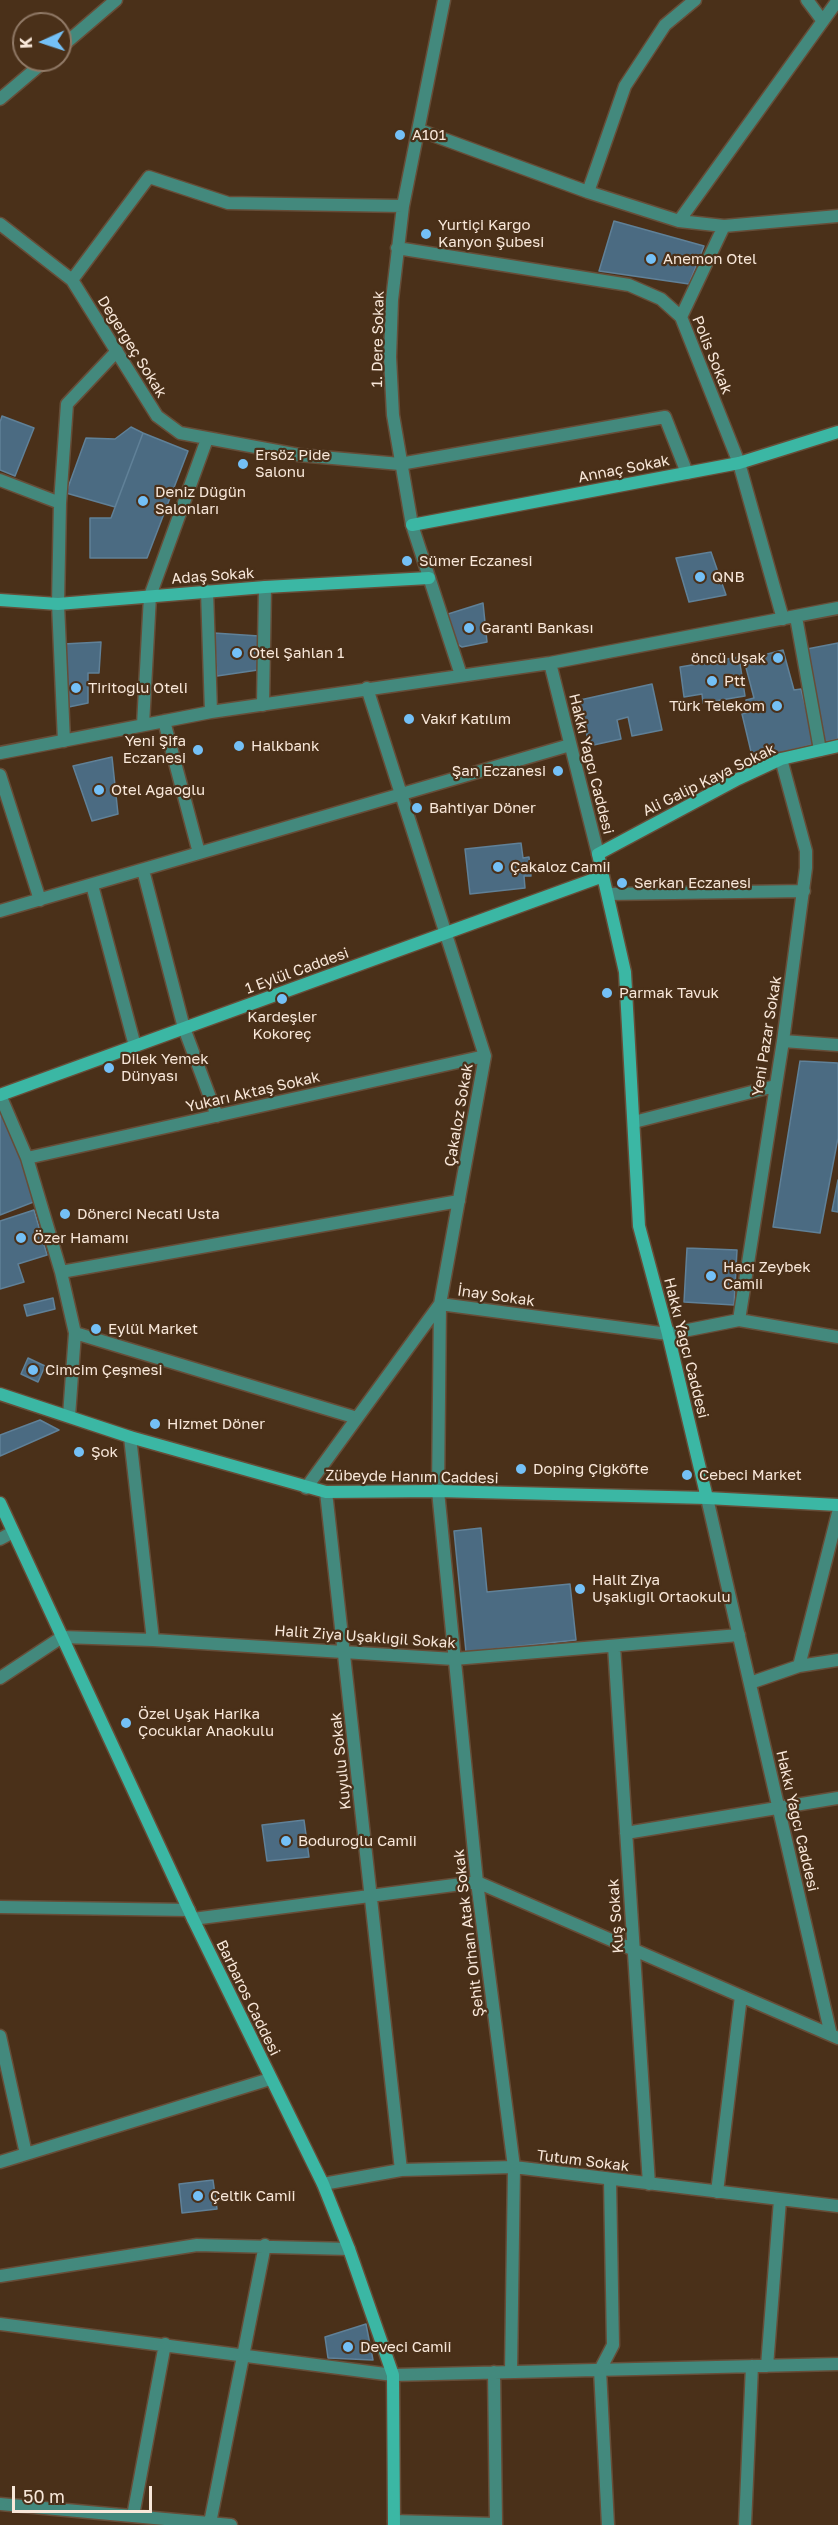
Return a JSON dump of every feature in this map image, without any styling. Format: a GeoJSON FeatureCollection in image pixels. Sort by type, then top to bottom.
{"type":"FeatureCollection","features":[{"type":"Feature","properties":{"kind":"main road","name":"Annaç Sokak"},"geometry":{"type":"LineString","coordinates":[[412,525],[739,463],[838,432]]}},
{"type":"Feature","properties":{"kind":"main road","name":"Adaş Sokak"},"geometry":{"type":"LineString","coordinates":[[0,600],[58,604],[207,591],[429,578]]}},
{"type":"Feature","properties":{"kind":"main road","name":"Ali Galip Kaya Sokak"},"geometry":{"type":"LineString","coordinates":[[598,854],[738,779],[781,759],[838,746]]}},
{"type":"Feature","properties":{"kind":"main road","name":"Hakkı Yağcı Caddesi"},"geometry":{"type":"LineString","coordinates":[[598,854],[625,972],[639,1226],[668,1334],[707,1498]]}},
{"type":"Feature","properties":{"kind":"main road","name":"1 Eylül Caddesi"},"geometry":{"type":"LineString","coordinates":[[0,1095],[603,876]]}},
{"type":"Feature","properties":{"kind":"main road","name":"Zübeyde Hanım Caddesi"},"geometry":{"type":"LineString","coordinates":[[0,1394],[130,1437],[326,1492],[438,1491],[707,1498],[838,1505]]}},
{"type":"Feature","properties":{"kind":"main road","name":"Barbaros Caddesi"},"geometry":{"type":"LineString","coordinates":[[0,1503],[191,1914],[270,2079],[324,2184],[393,2375],[394,2523]]}},
{"type":"Feature","properties":{"kind":"street"},"geometry":{"type":"LineString","coordinates":[[72,38],[116,0]]}},
{"type":"Feature","properties":{"kind":"street","name":"1. Dere Sokak"},"geometry":{"type":"LineString","coordinates":[[444,0],[403,207],[397,248],[390,357],[393,415],[412,525],[460,675]]}},
{"type":"Feature","properties":{"kind":"street"},"geometry":{"type":"LineString","coordinates":[[588,192],[625,86],[665,25],[695,0]]}},
{"type":"Feature","properties":{"kind":"street"},"geometry":{"type":"LineString","coordinates":[[807,0],[822,20]]}},
{"type":"Feature","properties":{"kind":"street"},"geometry":{"type":"LineString","coordinates":[[679,221],[838,0]]}},
{"type":"Feature","properties":{"kind":"street"},"geometry":{"type":"LineString","coordinates":[[0,99],[32,72]]}},
{"type":"Feature","properties":{"kind":"street"},"geometry":{"type":"LineString","coordinates":[[420,130],[588,192],[679,221],[724,226],[838,216]]}},
{"type":"Feature","properties":{"kind":"street"},"geometry":{"type":"LineString","coordinates":[[72,280],[149,177],[228,203],[403,207]]}},
{"type":"Feature","properties":{"kind":"street","name":"Değergeç Sokak"},"geometry":{"type":"LineString","coordinates":[[0,224],[72,280],[157,416],[180,432],[298,455],[400,464],[665,417],[687,473]]}},
{"type":"Feature","properties":{"kind":"street"},"geometry":{"type":"LineString","coordinates":[[681,317],[724,226]]}},
{"type":"Feature","properties":{"kind":"street","name":"Polis Sokak"},"geometry":{"type":"LineString","coordinates":[[397,248],[629,285],[661,299],[681,317],[739,463],[783,619]]}},
{"type":"Feature","properties":{"kind":"street"},"geometry":{"type":"LineString","coordinates":[[64,741],[58,604],[60,503],[67,404],[117,351]]}},
{"type":"Feature","properties":{"kind":"street"},"geometry":{"type":"LineString","coordinates":[[143,724],[150,596],[207,439]]}},
{"type":"Feature","properties":{"kind":"street"},"geometry":{"type":"LineString","coordinates":[[0,480],[60,503]]}},
{"type":"Feature","properties":{"kind":"street"},"geometry":{"type":"LineString","coordinates":[[263,705],[265,587]]}},
{"type":"Feature","properties":{"kind":"street"},"geometry":{"type":"LineString","coordinates":[[207,591],[211,712]]}},
{"type":"Feature","properties":{"kind":"street"},"geometry":{"type":"LineString","coordinates":[[0,753],[211,712],[550,663],[838,608]]}},
{"type":"Feature","properties":{"kind":"street"},"geometry":{"type":"LineString","coordinates":[[796,616],[820,750]]}},
{"type":"Feature","properties":{"kind":"street","name":"Hakkı Yağcı Caddesi"},"geometry":{"type":"LineString","coordinates":[[550,663],[598,854]]}},
{"type":"Feature","properties":{"kind":"street","name":"Çakaloz Sokak"},"geometry":{"type":"LineString","coordinates":[[367,688],[485,1056],[440,1304],[438,1491]]}},
{"type":"Feature","properties":{"kind":"street"},"geometry":{"type":"LineString","coordinates":[[164,721],[199,854]]}},
{"type":"Feature","properties":{"kind":"street"},"geometry":{"type":"LineString","coordinates":[[0,911],[570,745]]}},
{"type":"Feature","properties":{"kind":"street","name":"Yeni Pazar Sokak"},"geometry":{"type":"LineString","coordinates":[[739,1320],[804,891],[806,851],[781,759]]}},
{"type":"Feature","properties":{"kind":"street"},"geometry":{"type":"LineString","coordinates":[[0,775],[40,900]]}},
{"type":"Feature","properties":{"kind":"street"},"geometry":{"type":"LineString","coordinates":[[143,870],[184,1028],[217,1116]]}},
{"type":"Feature","properties":{"kind":"street"},"geometry":{"type":"LineString","coordinates":[[92,885],[135,1046]]}},
{"type":"Feature","properties":{"kind":"street"},"geometry":{"type":"LineString","coordinates":[[608,894],[804,891]]}},
{"type":"Feature","properties":{"kind":"street"},"geometry":{"type":"LineString","coordinates":[[783,1041],[838,1045]]}},
{"type":"Feature","properties":{"kind":"street","name":"Yukarı Aktaş Sokak"},"geometry":{"type":"LineString","coordinates":[[27,1158],[485,1056]]}},
{"type":"Feature","properties":{"kind":"street"},"geometry":{"type":"LineString","coordinates":[[634,1122],[775,1086]]}},
{"type":"Feature","properties":{"kind":"street"},"geometry":{"type":"LineString","coordinates":[[0,1095],[27,1158],[61,1272],[75,1333],[69,1416]]}},
{"type":"Feature","properties":{"kind":"street"},"geometry":{"type":"LineString","coordinates":[[61,1272],[459,1201]]}},
{"type":"Feature","properties":{"kind":"street","name":"İnay Sokak"},"geometry":{"type":"LineString","coordinates":[[306,1488],[440,1304],[668,1334],[739,1320]]}},
{"type":"Feature","properties":{"kind":"street"},"geometry":{"type":"LineString","coordinates":[[739,1320],[838,1337]]}},
{"type":"Feature","properties":{"kind":"street"},"geometry":{"type":"LineString","coordinates":[[75,1333],[357,1418]]}},
{"type":"Feature","properties":{"kind":"street"},"geometry":{"type":"LineString","coordinates":[[130,1437],[153,1640]]}},
{"type":"Feature","properties":{"kind":"street","name":"Şehit Orhan Atak Sokak"},"geometry":{"type":"LineString","coordinates":[[438,1491],[477,1882],[513,2167],[512,2372]]}},
{"type":"Feature","properties":{"kind":"street","name":"Kuyulu Sokak"},"geometry":{"type":"LineString","coordinates":[[326,1492],[401,2170]]}},
{"type":"Feature","properties":{"kind":"street","name":"Hakkı Yağcı Caddesi"},"geometry":{"type":"LineString","coordinates":[[707,1498],[778,1808],[834,2037]]}},
{"type":"Feature","properties":{"kind":"street"},"geometry":{"type":"LineString","coordinates":[[799,1666],[838,1513]]}},
{"type":"Feature","properties":{"kind":"street"},"geometry":{"type":"LineString","coordinates":[[0,1539],[13,1532]]}},
{"type":"Feature","properties":{"kind":"street","name":"Halit Ziya Uşaklıgil Sokak"},"geometry":{"type":"LineString","coordinates":[[62,1637],[153,1640],[454,1659],[739,1635]]}},
{"type":"Feature","properties":{"kind":"street"},"geometry":{"type":"LineString","coordinates":[[0,1678],[62,1637]]}},
{"type":"Feature","properties":{"kind":"street","name":"Kuş Sokak"},"geometry":{"type":"LineString","coordinates":[[614,1646],[649,2184]]}},
{"type":"Feature","properties":{"kind":"street"},"geometry":{"type":"LineString","coordinates":[[750,1683],[799,1666],[838,1660]]}},
{"type":"Feature","properties":{"kind":"street"},"geometry":{"type":"LineString","coordinates":[[626,1833],[838,1798]]}},
{"type":"Feature","properties":{"kind":"street"},"geometry":{"type":"LineString","coordinates":[[0,1907],[191,1914],[371,1896],[477,1882],[834,2037]]}},
{"type":"Feature","properties":{"kind":"street"},"geometry":{"type":"LineString","coordinates":[[717,2192],[741,1996]]}},
{"type":"Feature","properties":{"kind":"street"},"geometry":{"type":"LineString","coordinates":[[0,2040],[26,2154]]}},
{"type":"Feature","properties":{"kind":"street"},"geometry":{"type":"LineString","coordinates":[[0,2162],[270,2079]]}},
{"type":"Feature","properties":{"kind":"street","name":"Tutum Sokak"},"geometry":{"type":"LineString","coordinates":[[324,2184],[401,2170],[513,2167],[838,2206]]}},
{"type":"Feature","properties":{"kind":"street"},"geometry":{"type":"LineString","coordinates":[[608,2525],[600,2370],[614,2345],[610,2180]]}},
{"type":"Feature","properties":{"kind":"street"},"geometry":{"type":"LineString","coordinates":[[767,2366],[780,2200]]}},
{"type":"Feature","properties":{"kind":"street"},"geometry":{"type":"LineString","coordinates":[[0,2276],[197,2245],[349,2249]]}},
{"type":"Feature","properties":{"kind":"street"},"geometry":{"type":"LineString","coordinates":[[210,2523],[265,2245]]}},
{"type":"Feature","properties":{"kind":"street"},"geometry":{"type":"LineString","coordinates":[[0,2324],[393,2375],[838,2364]]}},
{"type":"Feature","properties":{"kind":"street"},"geometry":{"type":"LineString","coordinates":[[134,2516],[165,2344]]}},
{"type":"Feature","properties":{"kind":"street"},"geometry":{"type":"LineString","coordinates":[[745,2525],[752,2366]]}},
{"type":"Feature","properties":{"kind":"street"},"geometry":{"type":"LineString","coordinates":[[394,2523],[496,2523],[494,2372]]}},
{"type":"Feature","properties":{"kind":"street"},"geometry":{"type":"LineString","coordinates":[[0,2504],[231,2525]]}},
{"type":"Feature","properties":{"kind":"building","name":"Anemon Otel"},"geometry":{"type":"Polygon","coordinates":[[[614,221],[704,246],[689,284],[599,271],[614,221]]]}},
{"type":"Feature","properties":{"kind":"building"},"geometry":{"type":"Polygon","coordinates":[[[2,416],[34,428],[15,476],[0,470],[2,416]]]}},
{"type":"Feature","properties":{"kind":"building"},"geometry":{"type":"Polygon","coordinates":[[[131,427],[143,433],[115,507],[66,493],[86,438],[115,439],[131,427]]]}},
{"type":"Feature","properties":{"kind":"building","name":"Deniz Düğün Salonları"},"geometry":{"type":"Polygon","coordinates":[[[143,433],[188,451],[147,558],[90,558],[90,518],[111,518],[143,433]]]}},
{"type":"Feature","properties":{"kind":"building","name":"QNB"},"geometry":{"type":"Polygon","coordinates":[[[711,552],[726,595],[689,602],[676,558],[711,552]]]}},
{"type":"Feature","properties":{"kind":"building","name":"Garanti Bankası"},"geometry":{"type":"Polygon","coordinates":[[[483,603],[487,642],[462,647],[457,644],[448,614],[483,603]]]}},
{"type":"Feature","properties":{"kind":"building","name":"Otel Şahlan 1"},"geometry":{"type":"Polygon","coordinates":[[[214,633],[259,636],[258,670],[217,676],[214,633]]]}},
{"type":"Feature","properties":{"kind":"building","name":"Tiritoğlu Oteli"},"geometry":{"type":"Polygon","coordinates":[[[101,642],[99,673],[88,673],[88,703],[64,708],[63,644],[101,642]]]}},
{"type":"Feature","properties":{"kind":"building"},"geometry":{"type":"Polygon","coordinates":[[[838,643],[838,739],[825,742],[807,649],[838,643]]]}},
{"type":"Feature","properties":{"kind":"building","name":"Türk Telekom"},"geometry":{"type":"Polygon","coordinates":[[[783,650],[794,690],[801,689],[815,744],[753,760],[742,714],[749,712],[746,700],[754,698],[744,660],[783,650]]]}},
{"type":"Feature","properties":{"kind":"building","name":"Ptt"},"geometry":{"type":"Polygon","coordinates":[[[739,657],[745,696],[703,703],[702,694],[684,697],[680,667],[739,657]]]}},
{"type":"Feature","properties":{"kind":"building"},"geometry":{"type":"Polygon","coordinates":[[[652,684],[662,730],[632,736],[628,717],[617,720],[621,739],[589,746],[580,700],[652,684]]]}},
{"type":"Feature","properties":{"kind":"building","name":"Otel Ağaoğlu"},"geometry":{"type":"Polygon","coordinates":[[[112,757],[118,814],[92,821],[73,766],[112,757]]]}},
{"type":"Feature","properties":{"kind":"building","name":"Çakaloz Camii"},"geometry":{"type":"Polygon","coordinates":[[[521,843],[523,858],[529,857],[531,876],[524,876],[525,888],[470,894],[465,849],[521,843]]]}},
{"type":"Feature","properties":{"kind":"building"},"geometry":{"type":"Polygon","coordinates":[[[800,1061],[838,1063],[838,1138],[820,1233],[773,1227],[800,1061]]]}},
{"type":"Feature","properties":{"kind":"building"},"geometry":{"type":"Polygon","coordinates":[[[0,1108],[36,1201],[0,1215],[0,1108]]]}},
{"type":"Feature","properties":{"kind":"building"},"geometry":{"type":"Polygon","coordinates":[[[838,1180],[838,1212],[832,1211],[838,1180]]]}},
{"type":"Feature","properties":{"kind":"building","name":"Özer Hamamı"},"geometry":{"type":"Polygon","coordinates":[[[34,1210],[47,1255],[18,1264],[24,1282],[0,1289],[0,1221],[34,1210]]]}},
{"type":"Feature","properties":{"kind":"building","name":"Hacı Zeybek Camii"},"geometry":{"type":"Polygon","coordinates":[[[687,1248],[737,1250],[734,1305],[684,1302],[687,1248]]]}},
{"type":"Feature","properties":{"kind":"building"},"geometry":{"type":"Polygon","coordinates":[[[53,1298],[55,1309],[27,1316],[24,1305],[53,1298]]]}},
{"type":"Feature","properties":{"kind":"building","name":"Cimcim Çeşmesi"},"geometry":{"type":"Polygon","coordinates":[[[28,1358],[45,1366],[38,1382],[21,1374],[28,1358]]]}},
{"type":"Feature","properties":{"kind":"building"},"geometry":{"type":"Polygon","coordinates":[[[40,1420],[59,1430],[0,1456],[0,1435],[40,1420]]]}},
{"type":"Feature","properties":{"kind":"building"},"geometry":{"type":"Polygon","coordinates":[[[481,1528],[487,1592],[570,1584],[576,1640],[466,1652],[454,1531],[481,1528]]]}},
{"type":"Feature","properties":{"kind":"building","name":"Boduroğlu Camii"},"geometry":{"type":"Polygon","coordinates":[[[304,1820],[309,1857],[267,1861],[262,1825],[304,1820]]]}},
{"type":"Feature","properties":{"kind":"building","name":"Çeltik Camii"},"geometry":{"type":"Polygon","coordinates":[[[213,2180],[217,2209],[182,2213],[179,2184],[213,2180]]]}},
{"type":"Feature","properties":{"kind":"building","name":"Deveci Camii"},"geometry":{"type":"Polygon","coordinates":[[[366,2324],[373,2360],[328,2358],[325,2337],[366,2324]]]}},
{"type":"Feature","properties":{"kind":"place","name":"A101"},"geometry":{"type":"Point","coordinates":[400,135]}},
{"type":"Feature","properties":{"kind":"place","name":"Yurtiçi Kargo Kanyon Şubesi"},"geometry":{"type":"Point","coordinates":[426,234]}},
{"type":"Feature","properties":{"kind":"place","name":"Anemon Otel"},"geometry":{"type":"Point","coordinates":[651,259]}},
{"type":"Feature","properties":{"kind":"place","name":"Ersöz Pide Salonu"},"geometry":{"type":"Point","coordinates":[243,464]}},
{"type":"Feature","properties":{"kind":"place","name":"Deniz Düğün Salonları"},"geometry":{"type":"Point","coordinates":[143,501]}},
{"type":"Feature","properties":{"kind":"place","name":"Sümer Eczanesi"},"geometry":{"type":"Point","coordinates":[407,561]}},
{"type":"Feature","properties":{"kind":"place","name":"QNB"},"geometry":{"type":"Point","coordinates":[700,577]}},
{"type":"Feature","properties":{"kind":"place","name":"Garanti Bankası"},"geometry":{"type":"Point","coordinates":[469,628]}},
{"type":"Feature","properties":{"kind":"place","name":"Otel Şahlan 1"},"geometry":{"type":"Point","coordinates":[237,653]}},
{"type":"Feature","properties":{"kind":"place","name":"öncü Uşak"},"geometry":{"type":"Point","coordinates":[778,658]}},
{"type":"Feature","properties":{"kind":"place","name":"Ptt"},"geometry":{"type":"Point","coordinates":[712,681]}},
{"type":"Feature","properties":{"kind":"place","name":"Tiritoğlu Oteli"},"geometry":{"type":"Point","coordinates":[76,688]}},
{"type":"Feature","properties":{"kind":"place","name":"Türk Telekom"},"geometry":{"type":"Point","coordinates":[777,706]}},
{"type":"Feature","properties":{"kind":"place","name":"Vakıf Katılım"},"geometry":{"type":"Point","coordinates":[409,719]}},
{"type":"Feature","properties":{"kind":"place","name":"Halkbank"},"geometry":{"type":"Point","coordinates":[239,746]}},
{"type":"Feature","properties":{"kind":"place","name":"Yeni Şifa Eczanesi"},"geometry":{"type":"Point","coordinates":[198,750]}},
{"type":"Feature","properties":{"kind":"place","name":"Şan Eczanesi"},"geometry":{"type":"Point","coordinates":[558,771]}},
{"type":"Feature","properties":{"kind":"place","name":"Otel Ağaoğlu"},"geometry":{"type":"Point","coordinates":[99,790]}},
{"type":"Feature","properties":{"kind":"place","name":"Bahtiyar Döner"},"geometry":{"type":"Point","coordinates":[417,808]}},
{"type":"Feature","properties":{"kind":"place","name":"Çakaloz Camii"},"geometry":{"type":"Point","coordinates":[498,867]}},
{"type":"Feature","properties":{"kind":"place","name":"Serkan Eczanesi"},"geometry":{"type":"Point","coordinates":[622,883]}},
{"type":"Feature","properties":{"kind":"place","name":"Parmak Tavuk"},"geometry":{"type":"Point","coordinates":[607,993]}},
{"type":"Feature","properties":{"kind":"place","name":"Kardeşler Kokoreç"},"geometry":{"type":"Point","coordinates":[282,999]}},
{"type":"Feature","properties":{"kind":"place","name":"Dilek Yemek Dünyası"},"geometry":{"type":"Point","coordinates":[109,1068]}},
{"type":"Feature","properties":{"kind":"place","name":"Dönerci Necati Usta"},"geometry":{"type":"Point","coordinates":[65,1214]}},
{"type":"Feature","properties":{"kind":"place","name":"Özer Hamamı"},"geometry":{"type":"Point","coordinates":[21,1238]}},
{"type":"Feature","properties":{"kind":"place","name":"Hacı Zeybek Camii"},"geometry":{"type":"Point","coordinates":[711,1276]}},
{"type":"Feature","properties":{"kind":"place","name":"Eylül Market"},"geometry":{"type":"Point","coordinates":[96,1329]}},
{"type":"Feature","properties":{"kind":"place","name":"Cimcim Çeşmesi"},"geometry":{"type":"Point","coordinates":[33,1370]}},
{"type":"Feature","properties":{"kind":"place","name":"Hizmet Döner"},"geometry":{"type":"Point","coordinates":[155,1424]}},
{"type":"Feature","properties":{"kind":"place","name":"Şok"},"geometry":{"type":"Point","coordinates":[79,1452]}},
{"type":"Feature","properties":{"kind":"place","name":"Doping Çiğköfte"},"geometry":{"type":"Point","coordinates":[521,1469]}},
{"type":"Feature","properties":{"kind":"place","name":"Cebeci Market"},"geometry":{"type":"Point","coordinates":[687,1475]}},
{"type":"Feature","properties":{"kind":"place","name":"Halit Ziya Uşaklıgil Ortaokulu"},"geometry":{"type":"Point","coordinates":[580,1589]}},
{"type":"Feature","properties":{"kind":"place","name":"Özel Uşak Harika Çocuklar Anaokulu"},"geometry":{"type":"Point","coordinates":[126,1723]}},
{"type":"Feature","properties":{"kind":"place","name":"Boduroğlu Camii"},"geometry":{"type":"Point","coordinates":[286,1841]}},
{"type":"Feature","properties":{"kind":"place","name":"Çeltik Camii"},"geometry":{"type":"Point","coordinates":[198,2196]}},
{"type":"Feature","properties":{"kind":"place","name":"Deveci Camii"},"geometry":{"type":"Point","coordinates":[348,2347]}}]}
